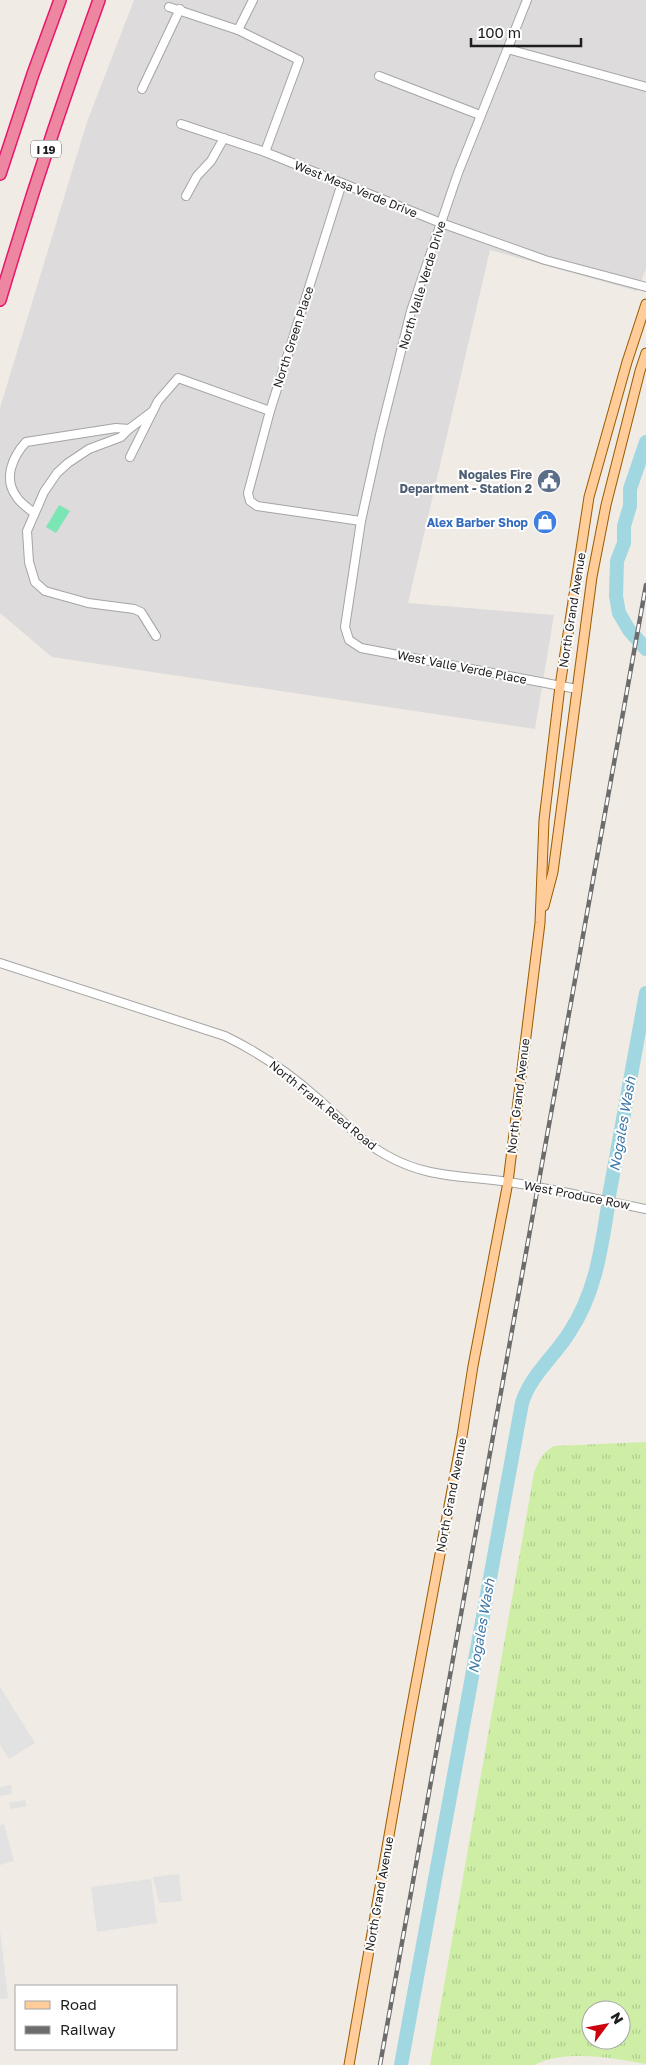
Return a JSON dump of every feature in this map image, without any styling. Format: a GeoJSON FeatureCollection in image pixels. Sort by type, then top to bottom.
{"type":"FeatureCollection","features":[{"type":"Feature","properties":{"kind":"highway"},"geometry":{"type":"LineString","coordinates":[[0,174],[60,0]]}},
{"type":"Feature","properties":{"kind":"highway","name":"I 19"},"geometry":{"type":"LineString","coordinates":[[0,300],[26,210],[66,89],[99,0]]}},
{"type":"Feature","properties":{"kind":"main road","name":"North Grand Avenue"},"geometry":{"type":"LineString","coordinates":[[350,2065],[409,1721],[462,1436],[472,1366],[508,1182],[540,923],[544,820],[560,686],[589,497],[627,362],[646,304]]}},
{"type":"Feature","properties":{"kind":"main road","name":"North Grand Avenue"},"geometry":{"type":"LineString","coordinates":[[540,923],[553,872],[592,577],[606,505],[646,354]]}},
{"type":"Feature","properties":{"kind":"street"},"geometry":{"type":"LineString","coordinates":[[238,30],[253,0]]}},
{"type":"Feature","properties":{"kind":"street","name":"North Valle Verde Drive"},"geometry":{"type":"LineString","coordinates":[[349,640],[345,627],[361,521],[411,311],[480,115],[527,0]]}},
{"type":"Feature","properties":{"kind":"street"},"geometry":{"type":"LineString","coordinates":[[169,7],[180,9],[238,30],[299,60],[265,152]]}},
{"type":"Feature","properties":{"kind":"street"},"geometry":{"type":"LineString","coordinates":[[142,89],[180,9]]}},
{"type":"Feature","properties":{"kind":"street"},"geometry":{"type":"LineString","coordinates":[[508,49],[646,87]]}},
{"type":"Feature","properties":{"kind":"street"},"geometry":{"type":"LineString","coordinates":[[379,76],[480,115]]}},
{"type":"Feature","properties":{"kind":"street","name":"West Mesa Verde Drive"},"geometry":{"type":"LineString","coordinates":[[181,124],[265,152],[441,223],[545,260],[646,287]]}},
{"type":"Feature","properties":{"kind":"street"},"geometry":{"type":"LineString","coordinates":[[186,196],[197,176],[211,161],[224,138]]}},
{"type":"Feature","properties":{"kind":"street","name":"North Green Place"},"geometry":{"type":"LineString","coordinates":[[342,183],[270,411],[248,493],[250,501],[257,506],[361,521]]}},
{"type":"Feature","properties":{"kind":"street"},"geometry":{"type":"LineString","coordinates":[[130,457],[158,401],[178,378],[270,411]]}},
{"type":"Feature","properties":{"kind":"street"},"geometry":{"type":"LineString","coordinates":[[153,411],[129,428],[121,437],[89,449],[57,473],[44,492],[34,513],[27,531],[27,543],[32,574],[40,588],[50,594],[88,603],[134,609],[141,612],[156,636]]}},
{"type":"Feature","properties":{"kind":"street"},"geometry":{"type":"LineString","coordinates":[[34,513],[17,498],[12,488],[10,476],[12,464],[19,449],[26,442],[116,428],[129,428]]}},
{"type":"Feature","properties":{"kind":"street","name":"West Valle Verde Place"},"geometry":{"type":"LineString","coordinates":[[349,640],[361,648],[577,688]]}},
{"type":"Feature","properties":{"kind":"street","name":"North Frank Reed Road"},"geometry":{"type":"LineString","coordinates":[[0,963],[232,1039],[253,1050],[289,1074],[361,1139],[386,1156],[414,1168],[445,1176],[508,1182]]}},
{"type":"Feature","properties":{"kind":"street","name":"West Produce Row"},"geometry":{"type":"LineString","coordinates":[[508,1182],[646,1209]]}},
{"type":"Feature","properties":{"kind":"shaded area"},"geometry":{"type":"Polygon","coordinates":[[[134,0],[646,0],[646,269],[637,291],[490,250],[408,603],[554,615],[535,729],[52,657],[0,613],[0,408],[87,122],[134,0]]]}},
{"type":"Feature","properties":{"kind":"shaded area"},"geometry":{"type":"Polygon","coordinates":[[[0,1687],[35,1743],[9,1759],[0,1745],[0,1687]]]}},
{"type":"Feature","properties":{"kind":"shaded area"},"geometry":{"type":"Polygon","coordinates":[[[11,1785],[12,1794],[0,1796],[0,1787],[11,1785]]]}},
{"type":"Feature","properties":{"kind":"shaded area"},"geometry":{"type":"Polygon","coordinates":[[[25,1800],[27,1806],[11,1809],[9,1803],[25,1800]]]}},
{"type":"Feature","properties":{"kind":"shaded area"},"geometry":{"type":"Polygon","coordinates":[[[4,1824],[14,1861],[0,1865],[0,1825],[4,1824]]]}},
{"type":"Feature","properties":{"kind":"shaded area"},"geometry":{"type":"Polygon","coordinates":[[[179,1874],[182,1901],[159,1903],[153,1877],[179,1874]]]}},
{"type":"Feature","properties":{"kind":"shaded area"},"geometry":{"type":"Polygon","coordinates":[[[151,1879],[157,1923],[97,1932],[91,1887],[151,1879]]]}},
{"type":"Feature","properties":{"kind":"shaded area"},"geometry":{"type":"Polygon","coordinates":[[[0,1930],[8,1998],[0,1999],[0,1930]]]}},
{"type":"Feature","properties":{"kind":"green space"},"geometry":{"type":"Polygon","coordinates":[[[59,505],[70,511],[56,533],[46,527],[59,505]]]}},
{"type":"Feature","properties":{"kind":"green space"},"geometry":{"type":"Polygon","coordinates":[[[646,1442],[646,2064],[604,2057],[575,2056],[560,2057],[534,2065],[430,2065],[534,1473],[541,1457],[554,1446],[646,1442]]]}},
{"type":"Feature","properties":{"kind":"waterway","name":"Nogales Wash"},"geometry":{"type":"LineString","coordinates":[[646,442],[630,489],[630,506],[624,526],[624,543],[617,561],[616,596],[619,613],[629,630],[646,649]]}},
{"type":"Feature","properties":{"kind":"waterway","name":"Nogales Wash"},"geometry":{"type":"LineString","coordinates":[[609,1196],[646,993]]}},
{"type":"Feature","properties":{"kind":"waterway","name":"Nogales Wash"},"geometry":{"type":"LineString","coordinates":[[401,2065],[522,1403],[536,1375],[563,1342],[585,1303],[596,1272],[608,1206]]}},
{"type":"Feature","properties":{"kind":"railway"},"geometry":{"type":"LineString","coordinates":[[380,2065],[646,585]]}},
{"type":"Feature","properties":{"kind":"place","name":"Nogales Fire Department - Station 2"},"geometry":{"type":"Point","coordinates":[549,481]}},
{"type":"Feature","properties":{"kind":"place","name":"Alex Barber Shop"},"geometry":{"type":"Point","coordinates":[545,522]}}]}
